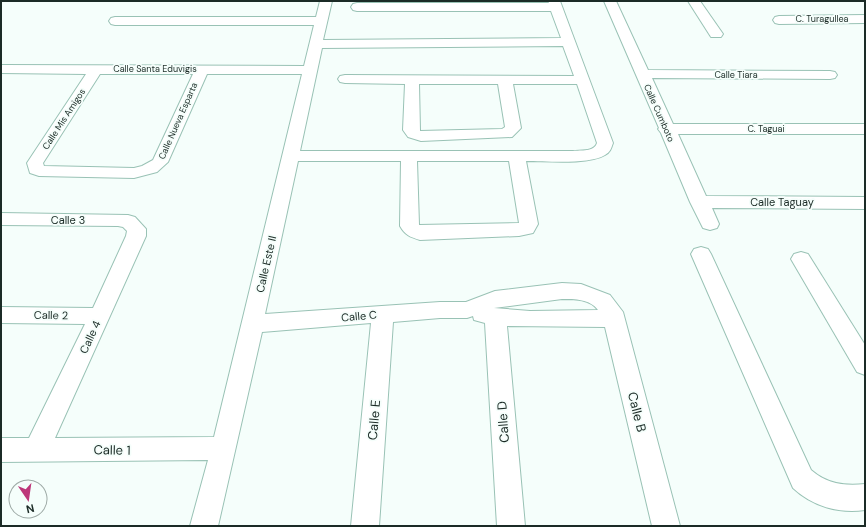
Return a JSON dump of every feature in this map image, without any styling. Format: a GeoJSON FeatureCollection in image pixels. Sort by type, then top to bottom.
{"type":"FeatureCollection","features":[{"type":"Feature","properties":{"kind":"street","name":"Calle Este II"},"geometry":{"type":"LineString","coordinates":[[204,526],[224,448],[320,21],[326,1]]}},
{"type":"Feature","properties":{"kind":"street","name":"Calle Cumboto"},"geometry":{"type":"LineString","coordinates":[[610,1],[666,129],[710,224]]}},
{"type":"Feature","properties":{"kind":"street"},"geometry":{"type":"LineString","coordinates":[[694,1],[716,34]]}},
{"type":"Feature","properties":{"kind":"street"},"geometry":{"type":"LineString","coordinates":[[290,156],[588,155],[597,153],[603,149],[605,142],[555,4],[357,7]]}},
{"type":"Feature","properties":{"kind":"street","name":"C. Turagullea"},"geometry":{"type":"LineString","coordinates":[[779,20],[865,19]]}},
{"type":"Feature","properties":{"kind":"street"},"geometry":{"type":"LineString","coordinates":[[115,21],[320,21]]}},
{"type":"Feature","properties":{"kind":"street"},"geometry":{"type":"LineString","coordinates":[[316,44],[569,42]]}},
{"type":"Feature","properties":{"kind":"street","name":"Calle Santa Eduvigis"},"geometry":{"type":"LineString","coordinates":[[1,69],[309,70]]}},
{"type":"Feature","properties":{"kind":"street","name":"Calle Mis Amigos"},"geometry":{"type":"LineString","coordinates":[[36,169],[35,163],[96,69]]}},
{"type":"Feature","properties":{"kind":"street","name":"Calle Nueva Esparta"},"geometry":{"type":"LineString","coordinates":[[36,169],[44,172],[134,173],[151,170],[160,162],[202,69]]}},
{"type":"Feature","properties":{"kind":"street","name":"Calle Tiara"},"geometry":{"type":"LineString","coordinates":[[642,74],[830,75]]}},
{"type":"Feature","properties":{"kind":"street"},"geometry":{"type":"LineString","coordinates":[[345,79],[582,80]]}},
{"type":"Feature","properties":{"kind":"street"},"geometry":{"type":"LineString","coordinates":[[412,80],[411,130],[414,134],[421,136],[506,134],[511,132],[513,128],[505,80]]}},
{"type":"Feature","properties":{"kind":"street","name":"C. Taguai"},"geometry":{"type":"LineString","coordinates":[[666,129],[865,128]]}},
{"type":"Feature","properties":{"kind":"street"},"geometry":{"type":"LineString","coordinates":[[409,156],[409,226],[412,230],[420,233],[519,230],[526,228],[529,224],[517,156]]}},
{"type":"Feature","properties":{"kind":"street","name":"Calle Taguay"},"geometry":{"type":"LineString","coordinates":[[699,202],[865,203]]}},
{"type":"Feature","properties":{"kind":"street","name":"Calle 3"},"geometry":{"type":"LineString","coordinates":[[1,219],[118,220],[128,221],[133,224]]}},
{"type":"Feature","properties":{"kind":"street","name":"Calle 4"},"geometry":{"type":"LineString","coordinates":[[37,449],[136,236],[137,229],[133,224]]}},
{"type":"Feature","properties":{"kind":"street"},"geometry":{"type":"LineString","coordinates":[[701,254],[802,479],[816,490],[832,496],[847,498],[865,497]]}},
{"type":"Feature","properties":{"kind":"street"},"geometry":{"type":"LineString","coordinates":[[801,259],[865,365]]}},
{"type":"Feature","properties":{"kind":"street","name":"Calle C"},"geometry":{"type":"LineString","coordinates":[[467,310],[495,299],[562,291],[582,292],[608,310]]}},
{"type":"Feature","properties":{"kind":"street","name":"Calle C"},"geometry":{"type":"LineString","coordinates":[[252,324],[440,310],[467,310],[495,317],[608,310]]}},
{"type":"Feature","properties":{"kind":"street","name":"Calle B"},"geometry":{"type":"LineString","coordinates":[[608,310],[666,526]]}},
{"type":"Feature","properties":{"kind":"street","name":"Calle E"},"geometry":{"type":"LineString","coordinates":[[365,526],[383,314]]}},
{"type":"Feature","properties":{"kind":"street","name":"Calle 2"},"geometry":{"type":"LineString","coordinates":[[1,315],[100,316]]}},
{"type":"Feature","properties":{"kind":"street","name":"Calle D"},"geometry":{"type":"LineString","coordinates":[[495,317],[511,526]]}},
{"type":"Feature","properties":{"kind":"street","name":"Calle 1"},"geometry":{"type":"LineString","coordinates":[[1,450],[152,450],[224,448]]}}]}
